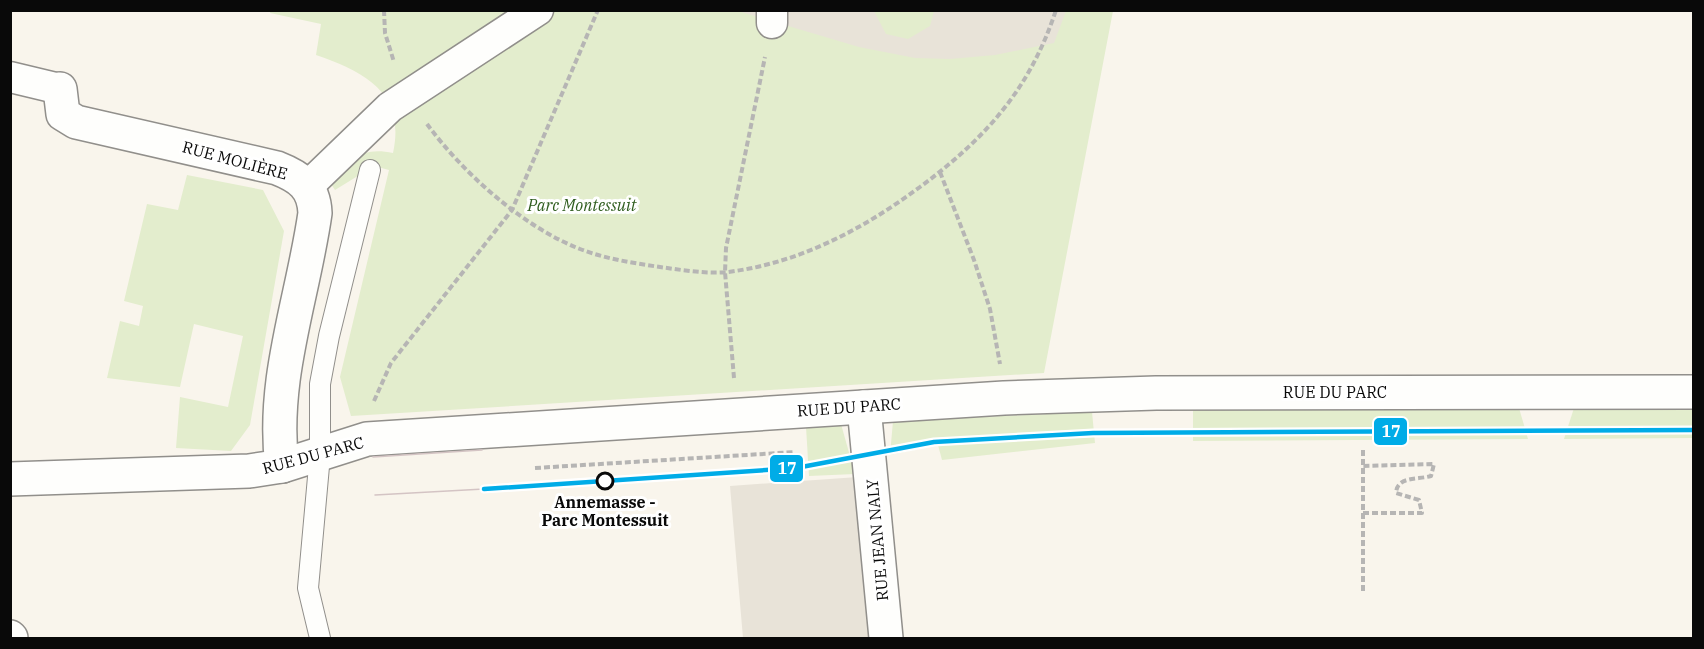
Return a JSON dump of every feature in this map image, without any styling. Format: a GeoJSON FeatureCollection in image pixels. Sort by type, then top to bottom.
{"type":"FeatureCollection","features":[{"type":"Feature","properties":{"kind":"street"},"geometry":{"type":"LineString","coordinates":[[308,186],[374,122],[409,94],[538,10]]}},
{"type":"Feature","properties":{"kind":"street","name":"RUE MOLIÈRE"},"geometry":{"type":"LineString","coordinates":[[10,77],[60,89],[63,114],[76,122],[277,168],[291,174],[308,186],[313,195],[315,213],[281,388],[279,436],[282,466]]}},
{"type":"Feature","properties":{"kind":"street","name":"RUE DU PARC"},"geometry":{"type":"LineString","coordinates":[[10,479],[249,471],[282,466],[367,439],[1004,398],[1156,393],[1694,392]]}},
{"type":"Feature","properties":{"kind":"street","name":"RUE JEAN NALY"},"geometry":{"type":"LineString","coordinates":[[864,407],[886,639]]}},
{"type":"Feature","properties":{"kind":"lane"},"geometry":{"type":"LineString","coordinates":[[320,639],[308,588],[320,454],[319,411],[323,364],[370,170]]}},
{"type":"Feature","properties":{"kind":"path"},"geometry":{"type":"LineString","coordinates":[[384,10],[389,49],[409,94],[438,139],[512,210],[556,237],[604,257],[691,271],[725,272],[796,256],[838,239],[880,216],[940,172],[997,117],[1019,91],[1045,44],[1056,10]]}},
{"type":"Feature","properties":{"kind":"path"},"geometry":{"type":"LineString","coordinates":[[373,403],[391,363],[512,210],[598,10]]}},
{"type":"Feature","properties":{"kind":"path"},"geometry":{"type":"LineString","coordinates":[[735,390],[725,272],[728,237],[772,16]]}},
{"type":"Feature","properties":{"kind":"path"},"geometry":{"type":"LineString","coordinates":[[940,172],[990,309],[1002,376]]}},
{"type":"Feature","properties":{"kind":"path"},"geometry":{"type":"LineString","coordinates":[[1363,450],[1363,591]]}},
{"type":"Feature","properties":{"kind":"path"},"geometry":{"type":"LineString","coordinates":[[529,469],[795,452]]}},
{"type":"Feature","properties":{"kind":"path"},"geometry":{"type":"LineString","coordinates":[[1363,466],[1434,464],[1431,476],[1401,481],[1396,487],[1396,493],[1419,500],[1422,513],[1363,513]]}},
{"type":"Feature","properties":{"kind":"green space","name":"Parc Montessuit"},"geometry":{"type":"Polygon","coordinates":[[[271,10],[1113,11],[1044,373],[351,416],[340,377],[389,170],[374,166],[335,190],[327,178],[357,156],[373,151],[393,153],[395,132],[393,115],[387,100],[378,88],[351,69],[316,55],[321,24],[270,13],[271,10]]]}},
{"type":"Feature","properties":{"kind":"green space"},"geometry":{"type":"Polygon","coordinates":[[[187,175],[263,190],[284,231],[250,425],[231,451],[176,448],[180,397],[228,407],[243,336],[194,324],[180,387],[107,378],[120,321],[139,326],[143,306],[124,301],[147,204],[178,210],[187,175]]]}},
{"type":"Feature","properties":{"kind":"green space"},"geometry":{"type":"Polygon","coordinates":[[[1519,408],[1528,439],[1193,441],[1193,410],[1519,408]]]}},
{"type":"Feature","properties":{"kind":"green space"},"geometry":{"type":"Polygon","coordinates":[[[1574,408],[1693,408],[1693,438],[1564,439],[1574,408]]]}},
{"type":"Feature","properties":{"kind":"green space"},"geometry":{"type":"Polygon","coordinates":[[[1092,412],[1095,443],[942,460],[938,445],[890,455],[893,421],[1092,412]]]}},
{"type":"Feature","properties":{"kind":"green space"},"geometry":{"type":"Polygon","coordinates":[[[841,424],[855,474],[809,476],[806,427],[841,424]]]}},
{"type":"Feature","properties":{"kind":"shaded area"},"geometry":{"type":"Polygon","coordinates":[[[738,11],[874,11],[886,34],[908,39],[930,26],[934,11],[1066,11],[1054,43],[995,55],[950,59],[915,58],[859,47],[738,11]]]}},
{"type":"Feature","properties":{"kind":"shaded area"},"geometry":{"type":"Polygon","coordinates":[[[858,477],[859,536],[870,576],[875,638],[743,638],[730,486],[858,477]]]}},
{"type":"Feature","properties":{"kind":"tram line"},"geometry":{"type":"LineString","coordinates":[[373,457],[482,450]]}},
{"type":"Feature","properties":{"kind":"tram line"},"geometry":{"type":"LineString","coordinates":[[375,495],[484,489]]}},
{"type":"Feature","properties":{"kind":"transit line","name":"17"},"geometry":{"type":"LineString","coordinates":[[484,489],[796,468],[934,442],[1093,433],[1694,430]]}},
{"type":"Feature","properties":{"kind":"place","name":"Annemasse - Parc Montessuit"},"geometry":{"type":"Point","coordinates":[605,481]}}]}
